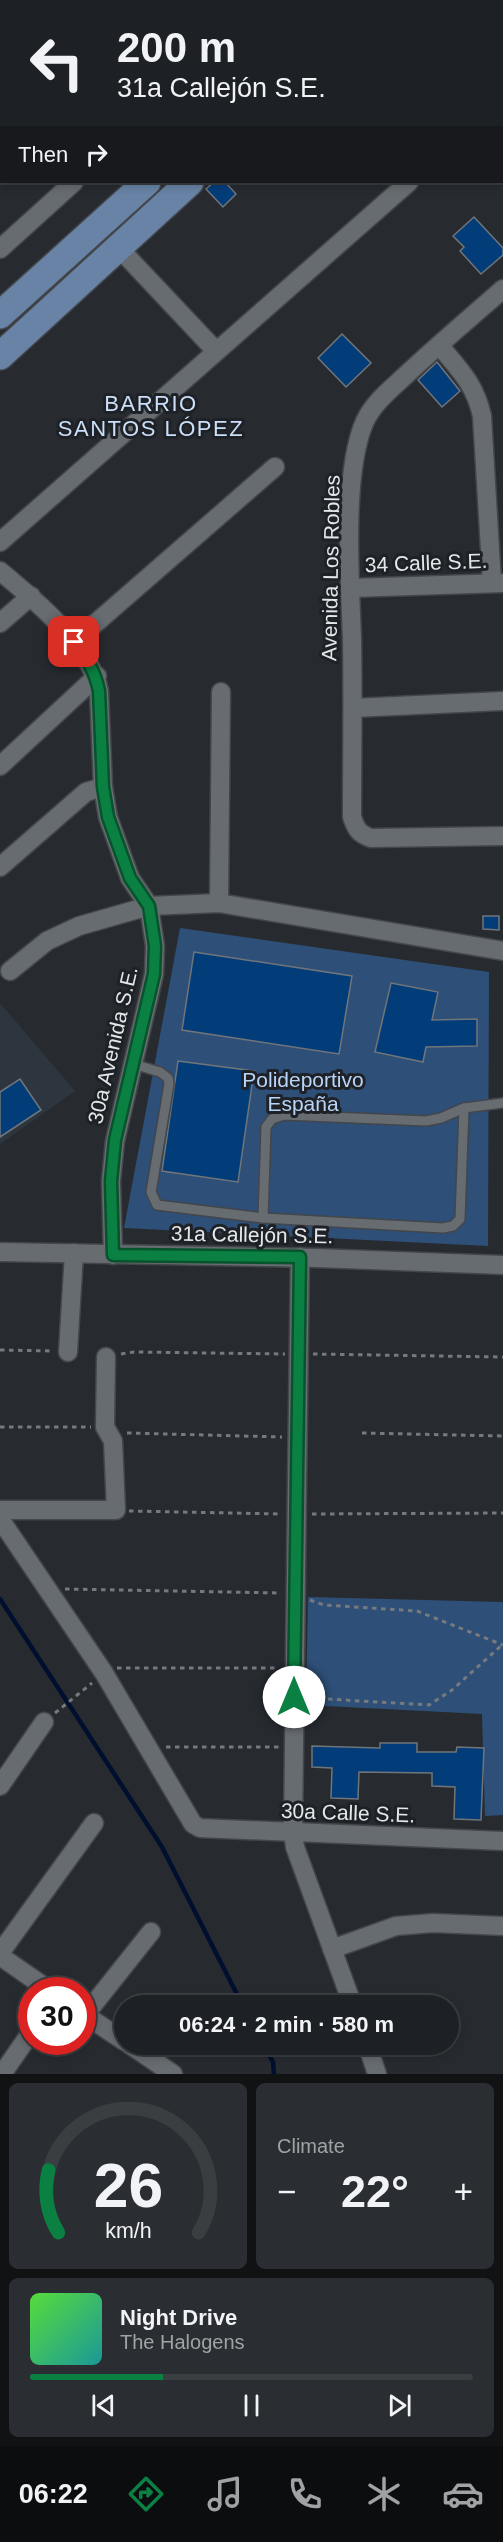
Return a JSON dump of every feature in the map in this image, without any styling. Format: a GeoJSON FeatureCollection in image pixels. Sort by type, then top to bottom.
{"type":"FeatureCollection","features":[{"type":"Feature","properties":{"kind":"main road"},"geometry":{"type":"LineString","coordinates":[[0,315],[146,183]]}},
{"type":"Feature","properties":{"kind":"main road"},"geometry":{"type":"LineString","coordinates":[[0,357],[189,183]]}},
{"type":"Feature","properties":{"kind":"street"},"geometry":{"type":"LineString","coordinates":[[0,249],[73,183]]}},
{"type":"Feature","properties":{"kind":"street"},"geometry":{"type":"LineString","coordinates":[[0,542],[402,184]]}},
{"type":"Feature","properties":{"kind":"street"},"geometry":{"type":"LineString","coordinates":[[118,247],[216,351]]}},
{"type":"Feature","properties":{"kind":"street","name":"Avenida Los Robles"},"geometry":{"type":"LineString","coordinates":[[503,289],[377,402],[365,422],[355,457],[351,497],[353,708],[351,817],[360,834],[371,838],[503,836]]}},
{"type":"Feature","properties":{"kind":"street"},"geometry":{"type":"LineString","coordinates":[[439,345],[469,381],[480,406],[498,583]]}},
{"type":"Feature","properties":{"kind":"street"},"geometry":{"type":"LineString","coordinates":[[74,642],[274,467]]}},
{"type":"Feature","properties":{"kind":"street","name":"30a Avenida S.E."},"geometry":{"type":"LineString","coordinates":[[0,571],[31,596],[74,642],[84,654],[96,676],[99,691],[103,787],[108,817],[130,878],[149,906],[155,946],[154,974],[115,1140],[111,1181],[113,1255]]}},
{"type":"Feature","properties":{"kind":"street","name":"34 Calle S.E."},"geometry":{"type":"LineString","coordinates":[[351,588],[498,583]]}},
{"type":"Feature","properties":{"kind":"street"},"geometry":{"type":"LineString","coordinates":[[0,623],[31,596]]}},
{"type":"Feature","properties":{"kind":"street"},"geometry":{"type":"LineString","coordinates":[[0,766],[96,676]]}},
{"type":"Feature","properties":{"kind":"street"},"geometry":{"type":"LineString","coordinates":[[219,903],[221,692]]}},
{"type":"Feature","properties":{"kind":"street"},"geometry":{"type":"LineString","coordinates":[[353,708],[503,701]]}},
{"type":"Feature","properties":{"kind":"street"},"geometry":{"type":"LineString","coordinates":[[0,867],[86,792],[103,787]]}},
{"type":"Feature","properties":{"kind":"street"},"geometry":{"type":"LineString","coordinates":[[6,974],[47,941],[79,926],[149,906],[219,903],[503,951]]}},
{"type":"Feature","properties":{"kind":"street","name":"31a Callejón S.E."},"geometry":{"type":"LineString","coordinates":[[0,1252],[300,1257],[503,1265]]}},
{"type":"Feature","properties":{"kind":"street"},"geometry":{"type":"LineString","coordinates":[[68,1352],[74,1253]]}},
{"type":"Feature","properties":{"kind":"street"},"geometry":{"type":"LineString","coordinates":[[300,1257],[299,1437],[294,1594],[293,1833],[295,1847],[349,1995]]}},
{"type":"Feature","properties":{"kind":"street"},"geometry":{"type":"LineString","coordinates":[[0,1510],[116,1510],[113,1442],[107,1431],[106,1357]]}},
{"type":"Feature","properties":{"kind":"street"},"geometry":{"type":"LineString","coordinates":[[0,1519],[52,1593],[152,1752]]}},
{"type":"Feature","properties":{"kind":"street"},"geometry":{"type":"LineString","coordinates":[[0,1786],[48,1718]]}},
{"type":"Feature","properties":{"kind":"street","name":"30a Calle S.E."},"geometry":{"type":"LineString","coordinates":[[152,1752],[193,1824],[200,1828],[503,1840]]}},
{"type":"Feature","properties":{"kind":"street"},"geometry":{"type":"LineString","coordinates":[[31,1977],[0,1954],[94,1823]]}},
{"type":"Feature","properties":{"kind":"street"},"geometry":{"type":"LineString","coordinates":[[332,1949],[396,1926],[433,1923],[503,1926]]}},
{"type":"Feature","properties":{"kind":"street"},"geometry":{"type":"LineString","coordinates":[[96,1999],[151,1932]]}},
{"type":"Feature","properties":{"kind":"street"},"geometry":{"type":"LineString","coordinates":[[96,2022],[114,2034]]}},
{"type":"Feature","properties":{"kind":"street"},"geometry":{"type":"LineString","coordinates":[[2,2074],[18,2051]]}},
{"type":"Feature","properties":{"kind":"street"},"geometry":{"type":"LineString","coordinates":[[145,2055],[173,2074]]}},
{"type":"Feature","properties":{"kind":"street"},"geometry":{"type":"LineString","coordinates":[[371,2055],[377,2074]]}},
{"type":"Feature","properties":{"kind":"lane"},"geometry":{"type":"LineString","coordinates":[[133,1064],[160,1072],[168,1078],[169,1084],[152,1192],[157,1205],[263,1218],[443,1228],[453,1226],[460,1219],[464,1107]]}},
{"type":"Feature","properties":{"kind":"lane"},"geometry":{"type":"LineString","coordinates":[[263,1218],[266,1128],[272,1119],[284,1115],[426,1120],[441,1118],[464,1107],[503,1103]]}},
{"type":"Feature","properties":{"kind":"path"},"geometry":{"type":"LineString","coordinates":[[0,1427],[299,1437]]}},
{"type":"Feature","properties":{"kind":"path"},"geometry":{"type":"LineString","coordinates":[[362,1433],[503,1436]]}},
{"type":"Feature","properties":{"kind":"path"},"geometry":{"type":"LineString","coordinates":[[52,1593],[65,1588],[294,1594],[324,1605],[417,1611],[502,1645],[452,1690],[429,1705],[294,1697]]}},
{"type":"Feature","properties":{"kind":"path"},"geometry":{"type":"LineString","coordinates":[[48,1718],[113,1668],[294,1668]]}},
{"type":"Feature","properties":{"kind":"path"},"geometry":{"type":"LineString","coordinates":[[152,1752],[162,1747],[294,1747]]}},
{"type":"Feature","properties":{"kind":"shaded area"},"geometry":{"type":"Polygon","coordinates":[[[0,1003],[75,1091],[0,1144],[0,1003]]]}},
{"type":"Feature","properties":{"kind":"green space","name":"Polideportivo España"},"geometry":{"type":"Polygon","coordinates":[[[180,928],[489,972],[488,1246],[124,1228],[180,928]]]}},
{"type":"Feature","properties":{"kind":"green space"},"geometry":{"type":"Polygon","coordinates":[[[308,1597],[503,1602],[503,1815],[485,1816],[482,1714],[306,1705],[308,1597]]]}},
{"type":"Feature","properties":{"kind":"building"},"geometry":{"type":"Polygon","coordinates":[[[213,183],[226,183],[236,194],[223,207],[206,189],[213,183]]]}},
{"type":"Feature","properties":{"kind":"building"},"geometry":{"type":"Polygon","coordinates":[[[474,217],[503,248],[503,255],[481,274],[460,251],[464,247],[453,236],[474,217]]]}},
{"type":"Feature","properties":{"kind":"building"},"geometry":{"type":"Polygon","coordinates":[[[342,334],[371,363],[346,387],[318,358],[342,334]]]}},
{"type":"Feature","properties":{"kind":"building"},"geometry":{"type":"Polygon","coordinates":[[[437,362],[460,391],[442,407],[418,380],[437,362]]]}},
{"type":"Feature","properties":{"kind":"building"},"geometry":{"type":"Polygon","coordinates":[[[483,916],[499,916],[499,930],[483,929],[483,916]]]}},
{"type":"Feature","properties":{"kind":"building","name":"Polideportivo España"},"geometry":{"type":"Polygon","coordinates":[[[194,952],[352,976],[339,1054],[182,1030],[194,952]]]}},
{"type":"Feature","properties":{"kind":"building"},"geometry":{"type":"Polygon","coordinates":[[[391,983],[438,992],[432,1020],[477,1019],[477,1046],[426,1047],[423,1062],[375,1052],[391,983]]]}},
{"type":"Feature","properties":{"kind":"building"},"geometry":{"type":"Polygon","coordinates":[[[178,1061],[254,1071],[238,1182],[162,1171],[178,1061]]]}},
{"type":"Feature","properties":{"kind":"building"},"geometry":{"type":"Polygon","coordinates":[[[20,1079],[41,1110],[0,1137],[0,1092],[20,1079]]]}},
{"type":"Feature","properties":{"kind":"building"},"geometry":{"type":"Polygon","coordinates":[[[380,1743],[417,1743],[417,1752],[456,1752],[457,1747],[484,1748],[481,1820],[454,1819],[455,1787],[432,1786],[432,1773],[359,1772],[358,1799],[331,1798],[332,1768],[312,1767],[312,1746],[380,1748],[380,1743]]]}},
{"type":"Feature","properties":{"kind":"waterway"},"geometry":{"type":"LineString","coordinates":[[0,1599],[162,1847],[237,1995]]}},
{"type":"Feature","properties":{"kind":"waterway"},"geometry":{"type":"LineString","coordinates":[[269,2055],[273,2062],[274,2074]]}},
{"type":"Feature","properties":{"kind":"district","name":"BARRIO SANTOS LÓPEZ"},"geometry":{"type":"Point","coordinates":[151,416]}},
{"type":"Feature","properties":{"kind":"route"},"geometry":{"type":"LineString","coordinates":[[74,642],[84,654],[96,676],[99,691],[103,787],[108,817],[130,878],[149,906],[155,946],[154,974],[115,1140],[111,1181],[113,1255],[300,1257],[294,1697]]}}]}
